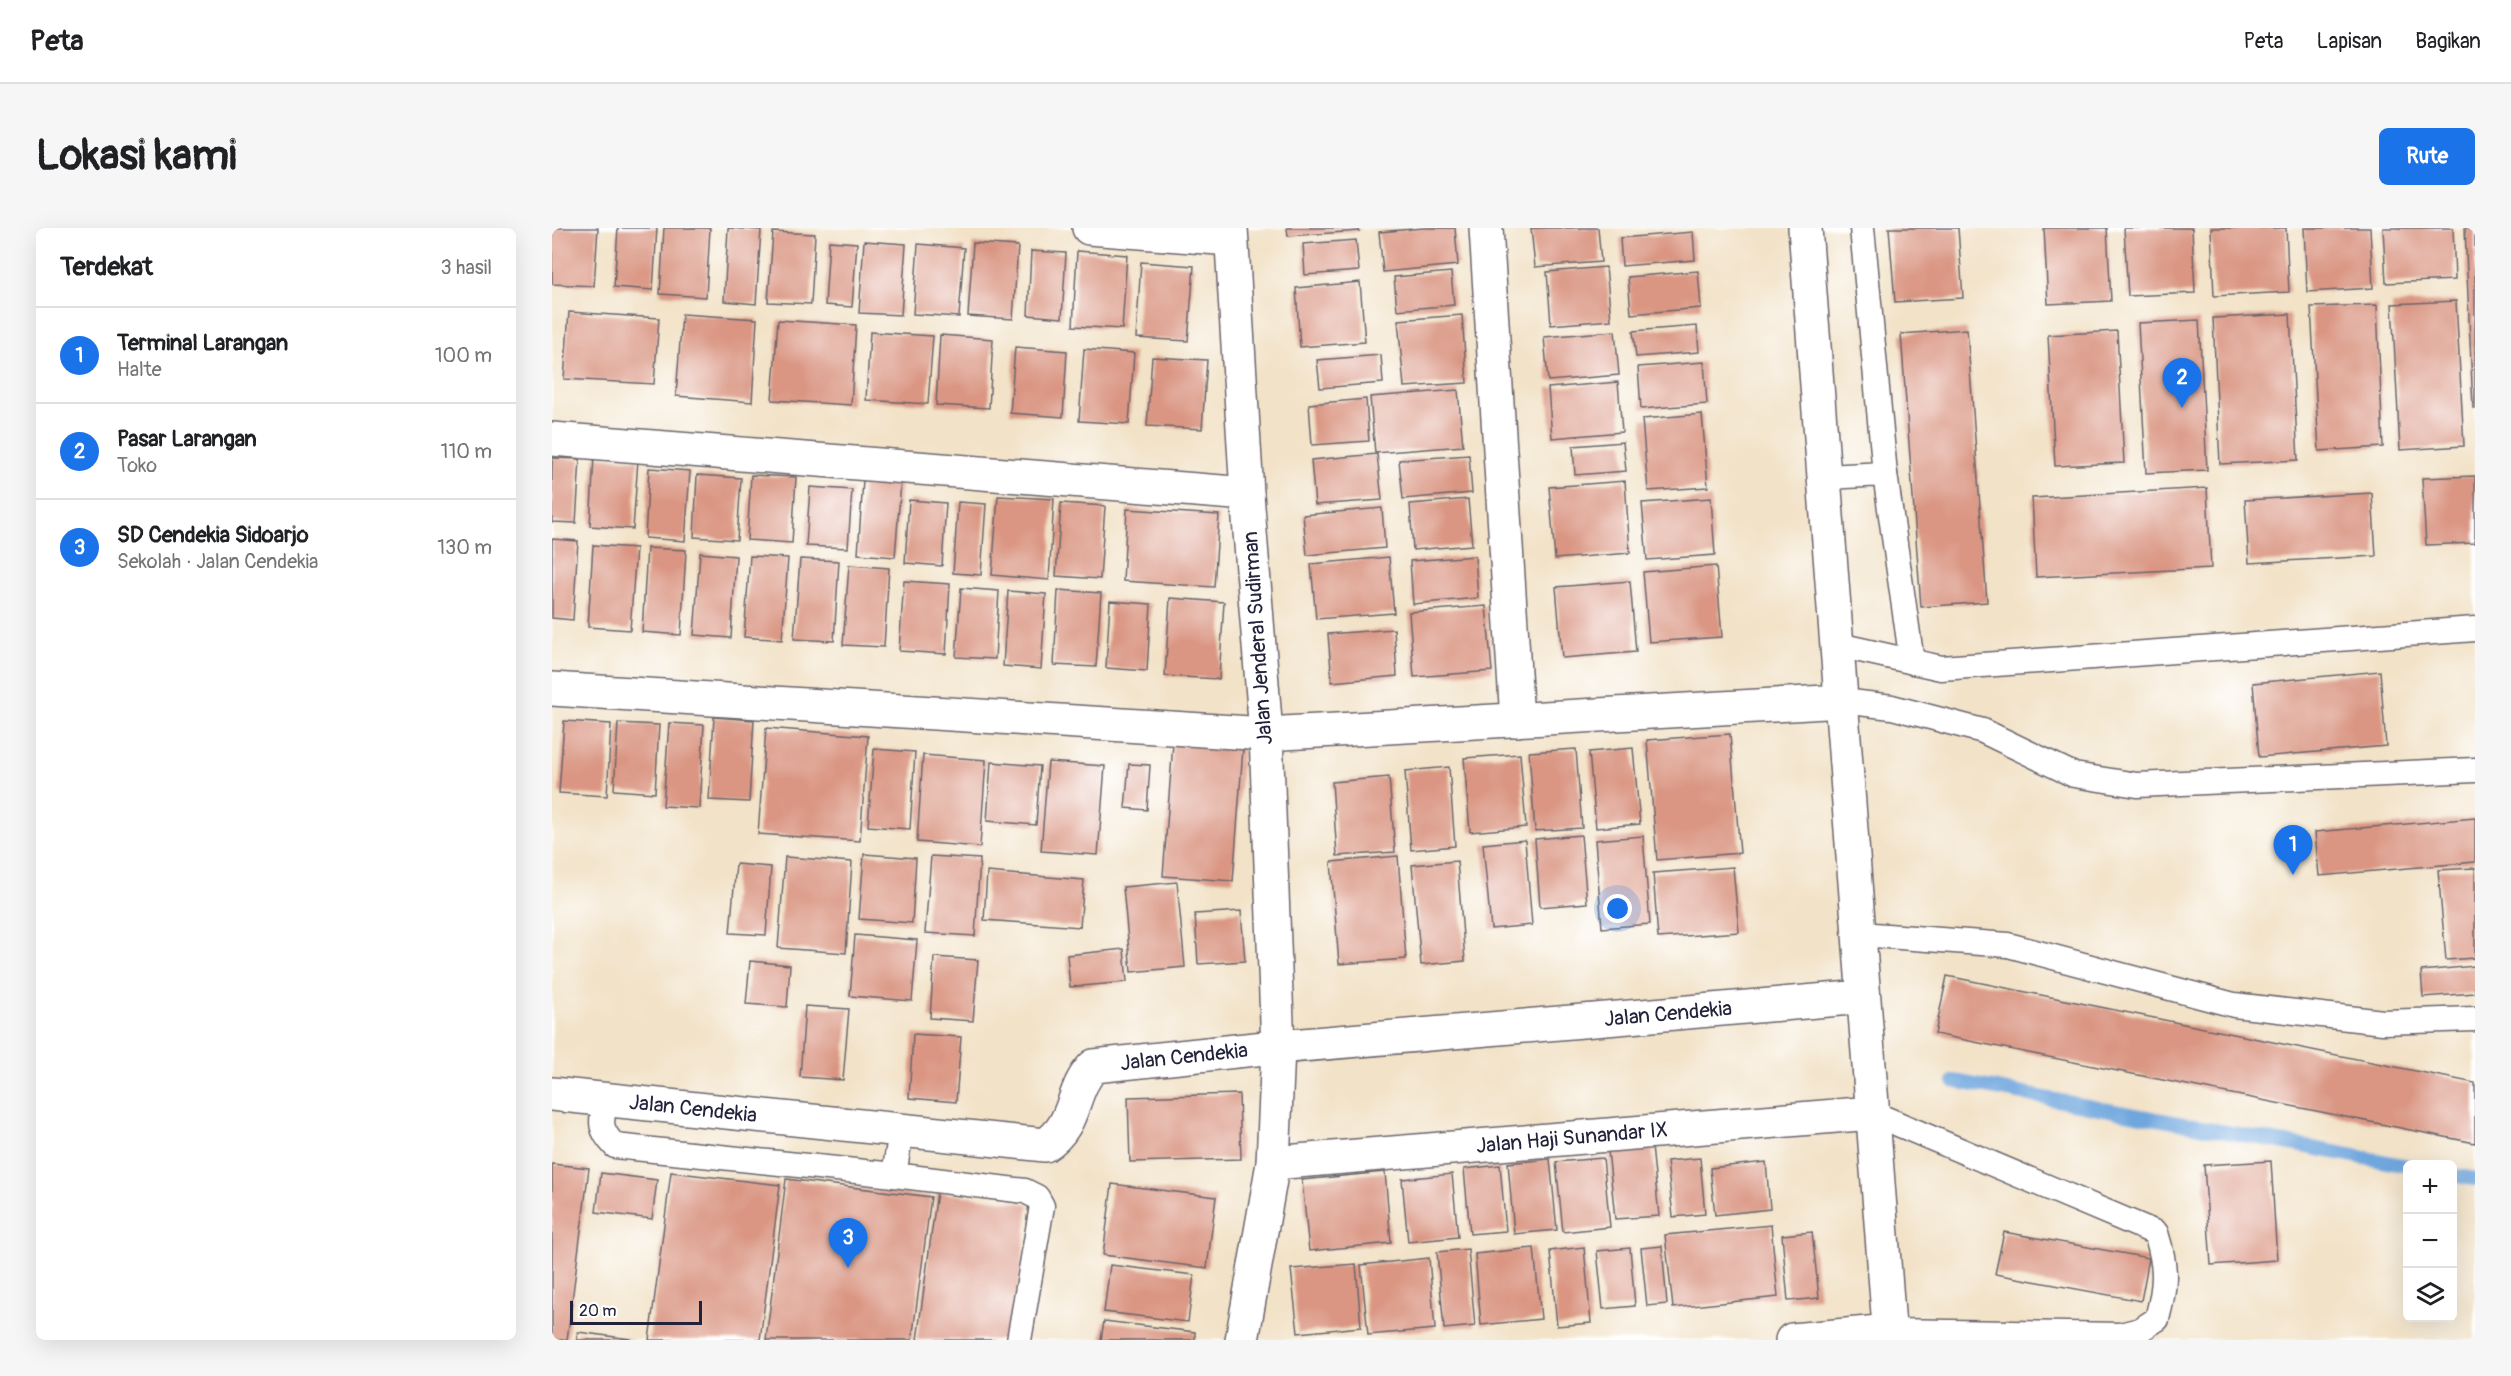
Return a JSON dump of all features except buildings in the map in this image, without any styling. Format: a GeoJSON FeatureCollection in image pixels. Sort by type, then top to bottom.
{"type":"FeatureCollection","features":[{"type":"Feature","properties":{"kind":"main road"},"geometry":{"type":"LineString","coordinates":[[1089,228],[1231,233]]}},
{"type":"Feature","properties":{"kind":"main road"},"geometry":{"type":"LineString","coordinates":[[1486,228],[1517,720]]}},
{"type":"Feature","properties":{"kind":"main road"},"geometry":{"type":"LineString","coordinates":[[1792,1340],[1890,1336],[1805,228]]}},
{"type":"Feature","properties":{"kind":"main road","name":"Jalan Jenderal Sudirman"},"geometry":{"type":"LineString","coordinates":[[1231,233],[1246,494],[1266,734],[1277,1064],[1273,1163],[1242,1340]]}},
{"type":"Feature","properties":{"kind":"main road"},"geometry":{"type":"LineString","coordinates":[[552,439],[1246,494]]}},
{"type":"Feature","properties":{"kind":"main road"},"geometry":{"type":"LineString","coordinates":[[552,689],[1266,734],[1843,701]]}},
{"type":"Feature","properties":{"kind":"main road","name":"Jalan Cendekia"},"geometry":{"type":"LineString","coordinates":[[552,1094],[1045,1145],[1060,1136],[1082,1078],[1094,1066],[1277,1064],[1863,997]]}},
{"type":"Feature","properties":{"kind":"main road","name":"Jalan Haji Sunandar IX"},"geometry":{"type":"LineString","coordinates":[[1273,1163],[1872,1113]]}},
{"type":"Feature","properties":{"kind":"lane"},"geometry":{"type":"LineString","coordinates":[[1862,228],[1885,474],[1912,662]]}},
{"type":"Feature","properties":{"kind":"lane"},"geometry":{"type":"LineString","coordinates":[[1825,477],[1885,474]]}},
{"type":"Feature","properties":{"kind":"lane"},"geometry":{"type":"LineString","coordinates":[[1838,645],[1941,668],[2475,629]]}},
{"type":"Feature","properties":{"kind":"lane"},"geometry":{"type":"LineString","coordinates":[[1843,701],[1892,707],[1983,731],[2074,776],[2137,784],[2475,770]]}},
{"type":"Feature","properties":{"kind":"lane"},"geometry":{"type":"LineString","coordinates":[[1860,934],[2008,945],[2234,1005],[2383,1022],[2475,1019]]}},
{"type":"Feature","properties":{"kind":"lane"},"geometry":{"type":"LineString","coordinates":[[606,1100],[601,1119],[603,1133],[615,1146],[894,1175],[1025,1191],[1037,1197],[1042,1206],[1019,1340]]}},
{"type":"Feature","properties":{"kind":"lane"},"geometry":{"type":"LineString","coordinates":[[1872,1113],[2157,1233],[2165,1262],[2164,1291],[2157,1319],[2140,1330],[2120,1335],[1890,1336]]}},
{"type":"Feature","properties":{"kind":"lane"},"geometry":{"type":"LineString","coordinates":[[894,1175],[901,1131]]}},
{"type":"Feature","properties":{"kind":"waterway"},"geometry":{"type":"LineString","coordinates":[[1954,1081],[2403,1165]]}},
{"type":"Feature","properties":{"kind":"waterway"},"geometry":{"type":"LineString","coordinates":[[2457,1176],[2475,1179]]}},
{"type":"Feature","properties":{"kind":"place","name":"Pasar Larangan"},"geometry":{"type":"Point","coordinates":[2182,408]}},
{"type":"Feature","properties":{"kind":"place","name":"Terminal Larangan"},"geometry":{"type":"Point","coordinates":[2293,875]}},
{"type":"Feature","properties":{"kind":"place","name":"SD Cendekia Sidoarjo"},"geometry":{"type":"Point","coordinates":[848,1268]}}]}
